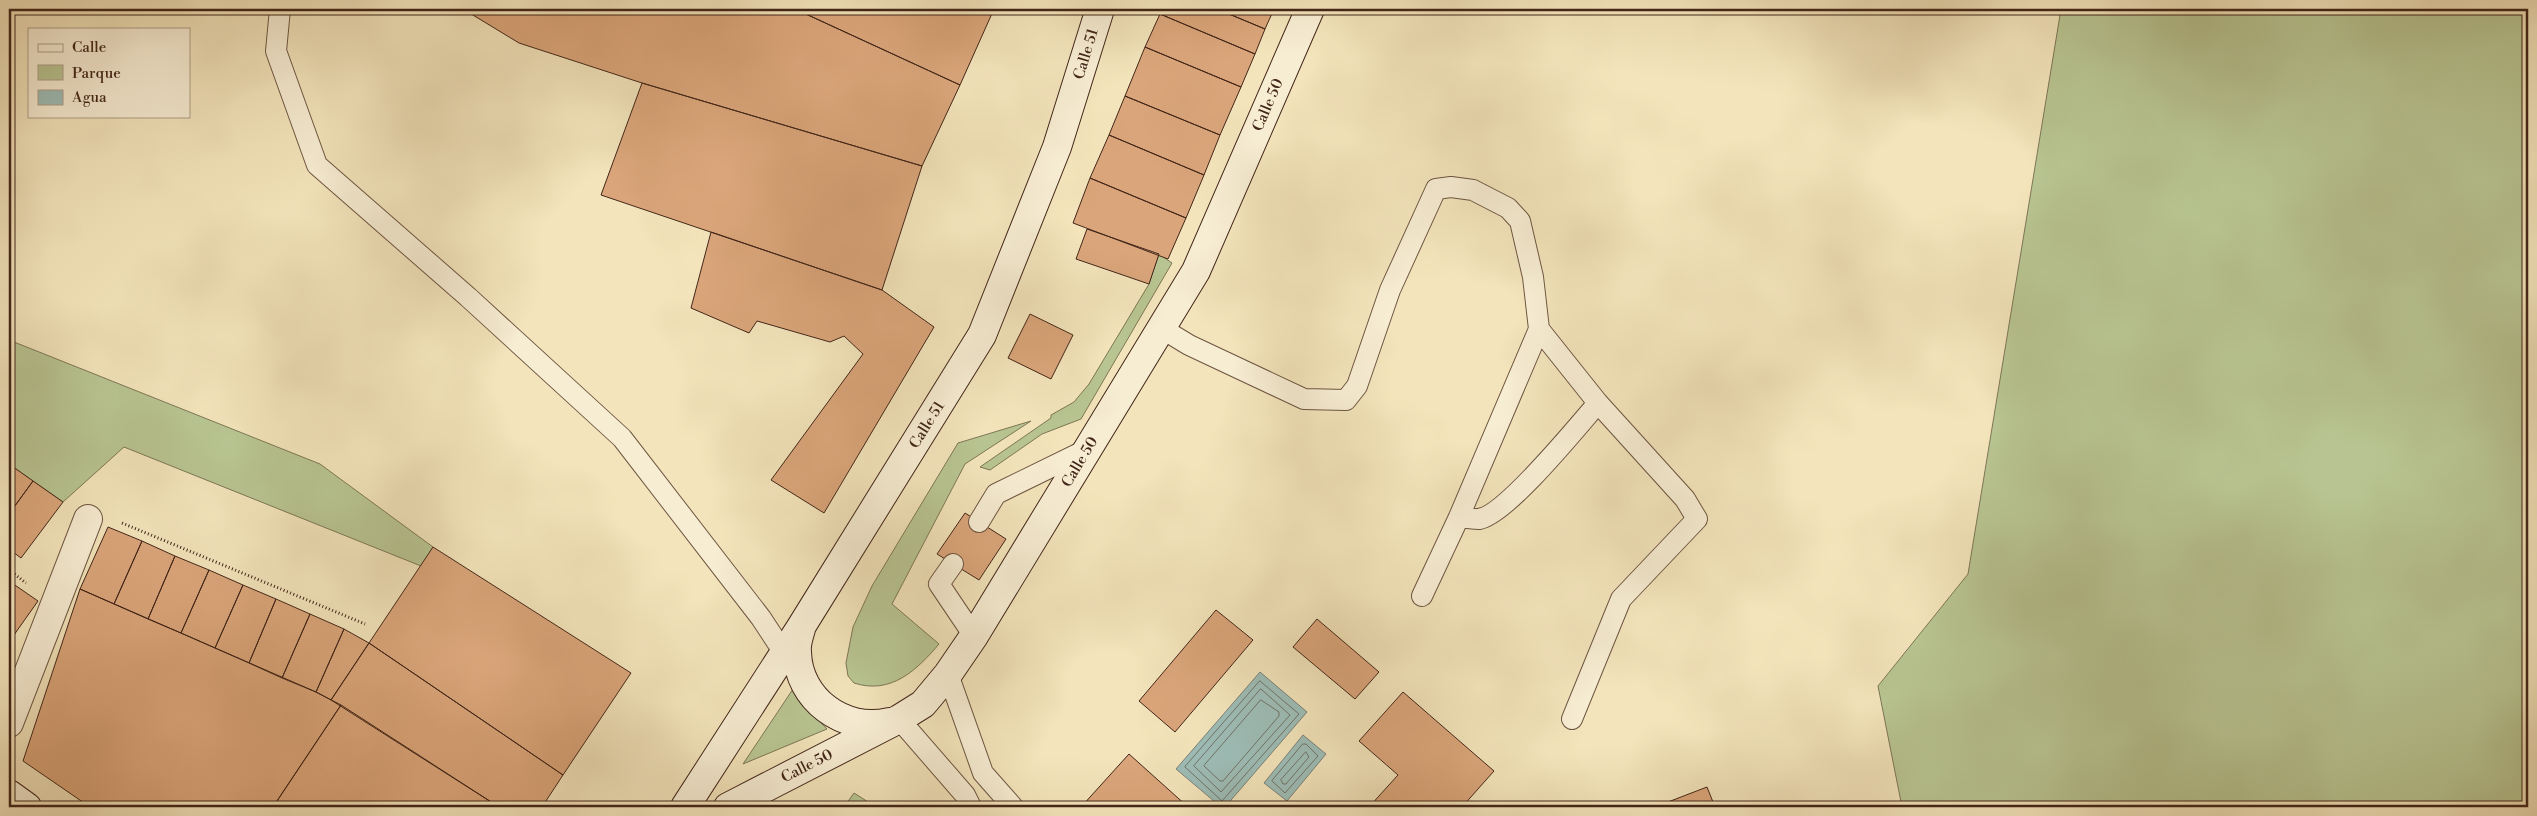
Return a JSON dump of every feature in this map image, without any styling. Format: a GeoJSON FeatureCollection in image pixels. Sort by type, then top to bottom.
{"type":"FeatureCollection","features":[{"type":"Feature","properties":{"kind":"main road","name":"Calle 51"},"geometry":{"type":"LineString","coordinates":[[685,807],[801,627],[982,335],[1057,147],[1100,9]]}},
{"type":"Feature","properties":{"kind":"main road","name":"Calle 50"},"geometry":{"type":"LineString","coordinates":[[728,807],[900,719],[923,704],[948,674],[974,636],[1196,271],[1310,9]]}},
{"type":"Feature","properties":{"kind":"main road"},"geometry":{"type":"LineString","coordinates":[[9,722],[86,524]]}},
{"type":"Feature","properties":{"kind":"main road"},"geometry":{"type":"LineString","coordinates":[[801,627],[796,651],[800,675],[812,696],[830,713],[852,722],[876,725],[900,719]]}},
{"type":"Feature","properties":{"kind":"main road"},"geometry":{"type":"LineString","coordinates":[[9,794],[27,807]]}},
{"type":"Feature","properties":{"kind":"lane"},"geometry":{"type":"LineString","coordinates":[[280,9],[276,51],[317,165],[468,297],[622,438],[761,618],[784,653]]}},
{"type":"Feature","properties":{"kind":"lane"},"geometry":{"type":"LineString","coordinates":[[1161,328],[1189,345],[1304,399],[1346,400],[1357,386],[1390,290],[1436,189],[1452,187],[1473,190],[1508,208],[1520,221],[1533,277],[1539,329],[1459,517],[1422,596]]}},
{"type":"Feature","properties":{"kind":"lane"},"geometry":{"type":"LineString","coordinates":[[1539,329],[1598,404],[1685,499],[1697,519],[1622,599],[1572,718]]}},
{"type":"Feature","properties":{"kind":"lane"},"geometry":{"type":"LineString","coordinates":[[1459,517],[1480,519],[1498,509],[1530,479],[1598,404]]}},
{"type":"Feature","properties":{"kind":"lane"},"geometry":{"type":"LineString","coordinates":[[978,522],[996,494],[1088,448]]}},
{"type":"Feature","properties":{"kind":"lane"},"geometry":{"type":"LineString","coordinates":[[953,564],[939,584],[974,636]]}},
{"type":"Feature","properties":{"kind":"lane"},"geometry":{"type":"LineString","coordinates":[[948,674],[983,773],[1013,807]]}},
{"type":"Feature","properties":{"kind":"lane"},"geometry":{"type":"LineString","coordinates":[[900,719],[965,795],[971,807]]}},
{"type":"Feature","properties":{"kind":"path"},"geometry":{"type":"LineString","coordinates":[[86,524],[114,520],[365,624]]}},
{"type":"Feature","properties":{"kind":"green space"},"geometry":{"type":"Polygon","coordinates":[[[2061,9],[2528,9],[2528,807],[1902,807],[1878,686],[1968,574],[2061,9]]]}},
{"type":"Feature","properties":{"kind":"green space"},"geometry":{"type":"Polygon","coordinates":[[[1159,254],[1172,263],[1081,419],[1042,434],[990,470],[980,467],[1051,418],[1051,415],[1074,402],[1089,384],[1149,284],[1159,254]]]}},
{"type":"Feature","properties":{"kind":"green space"},"geometry":{"type":"Polygon","coordinates":[[[9,340],[320,464],[433,547],[421,566],[124,447],[63,502],[9,464],[9,340]]]}},
{"type":"Feature","properties":{"kind":"green space"},"geometry":{"type":"Polygon","coordinates":[[[1031,421],[965,464],[892,604],[939,644],[922,663],[902,678],[880,686],[854,683],[848,676],[846,663],[853,627],[872,586],[958,443],[1031,421]]]}},
{"type":"Feature","properties":{"kind":"green space"},"geometry":{"type":"Polygon","coordinates":[[[797,683],[808,709],[827,729],[743,764],[797,683]]]}},
{"type":"Feature","properties":{"kind":"green space"},"geometry":{"type":"Polygon","coordinates":[[[854,793],[876,807],[844,807],[854,793]]]}},
{"type":"Feature","properties":{"kind":"water"},"geometry":{"type":"Polygon","coordinates":[[[1260,672],[1307,712],[1225,807],[1221,807],[1176,769],[1260,672]]]}},
{"type":"Feature","properties":{"kind":"water"},"geometry":{"type":"Polygon","coordinates":[[[1303,735],[1326,754],[1287,801],[1264,783],[1303,735]]]}},
{"type":"Feature","properties":{"kind":"building"},"geometry":{"type":"Polygon","coordinates":[[[463,9],[795,9],[960,85],[922,166],[642,83],[519,43],[463,9]]]}},
{"type":"Feature","properties":{"kind":"building"},"geometry":{"type":"Polygon","coordinates":[[[795,9],[994,9],[960,85],[795,9]]]}},
{"type":"Feature","properties":{"kind":"building"},"geometry":{"type":"Polygon","coordinates":[[[1162,9],[1217,9],[1265,29],[1255,54],[1160,14],[1162,9]]]}},
{"type":"Feature","properties":{"kind":"building"},"geometry":{"type":"Polygon","coordinates":[[[1217,9],[1274,9],[1265,29],[1217,9]]]}},
{"type":"Feature","properties":{"kind":"building"},"geometry":{"type":"Polygon","coordinates":[[[1160,14],[1255,54],[1241,87],[1145,47],[1160,14]]]}},
{"type":"Feature","properties":{"kind":"building"},"geometry":{"type":"Polygon","coordinates":[[[1145,47],[1241,87],[1220,135],[1125,96],[1145,47]]]}},
{"type":"Feature","properties":{"kind":"building"},"geometry":{"type":"Polygon","coordinates":[[[642,83],[922,166],[882,290],[601,195],[642,83]]]}},
{"type":"Feature","properties":{"kind":"building"},"geometry":{"type":"Polygon","coordinates":[[[1125,96],[1220,135],[1204,175],[1109,135],[1125,96]]]}},
{"type":"Feature","properties":{"kind":"building"},"geometry":{"type":"Polygon","coordinates":[[[1109,135],[1204,175],[1186,218],[1090,178],[1109,135]]]}},
{"type":"Feature","properties":{"kind":"building"},"geometry":{"type":"Polygon","coordinates":[[[1090,178],[1186,218],[1168,259],[1073,223],[1090,178]]]}},
{"type":"Feature","properties":{"kind":"building"},"geometry":{"type":"Polygon","coordinates":[[[1087,229],[1159,254],[1149,284],[1076,259],[1087,229]]]}},
{"type":"Feature","properties":{"kind":"building"},"geometry":{"type":"Polygon","coordinates":[[[711,232],[882,290],[934,327],[824,513],[771,480],[863,354],[844,336],[830,342],[757,321],[749,333],[691,308],[711,232]]]}},
{"type":"Feature","properties":{"kind":"building"},"geometry":{"type":"Polygon","coordinates":[[[1030,314],[1073,335],[1051,379],[1008,358],[1030,314]]]}},
{"type":"Feature","properties":{"kind":"building"},"geometry":{"type":"Polygon","coordinates":[[[9,464],[33,481],[9,514],[9,464]]]}},
{"type":"Feature","properties":{"kind":"building"},"geometry":{"type":"Polygon","coordinates":[[[33,481],[63,502],[21,558],[9,549],[9,514],[33,481]]]}},
{"type":"Feature","properties":{"kind":"building"},"geometry":{"type":"Polygon","coordinates":[[[965,513],[1006,539],[979,580],[937,554],[965,513]]]}},
{"type":"Feature","properties":{"kind":"building"},"geometry":{"type":"Polygon","coordinates":[[[108,527],[142,541],[114,604],[80,589],[108,527]]]}},
{"type":"Feature","properties":{"kind":"building"},"geometry":{"type":"Polygon","coordinates":[[[142,541],[175,556],[148,619],[114,604],[142,541]]]}},
{"type":"Feature","properties":{"kind":"building"},"geometry":{"type":"Polygon","coordinates":[[[433,547],[631,673],[563,775],[369,643],[433,547]]]}},
{"type":"Feature","properties":{"kind":"building"},"geometry":{"type":"Polygon","coordinates":[[[175,556],[209,570],[181,633],[148,619],[175,556]]]}},
{"type":"Feature","properties":{"kind":"building"},"geometry":{"type":"Polygon","coordinates":[[[209,570],[243,585],[215,648],[181,633],[209,570]]]}},
{"type":"Feature","properties":{"kind":"building"},"geometry":{"type":"Polygon","coordinates":[[[9,581],[38,601],[9,642],[9,581]]]}},
{"type":"Feature","properties":{"kind":"building"},"geometry":{"type":"Polygon","coordinates":[[[243,585],[276,599],[249,663],[215,648],[243,585]]]}},
{"type":"Feature","properties":{"kind":"building"},"geometry":{"type":"Polygon","coordinates":[[[80,589],[316,692],[341,705],[273,807],[90,807],[23,761],[80,589]]]}},
{"type":"Feature","properties":{"kind":"building"},"geometry":{"type":"Polygon","coordinates":[[[276,599],[310,614],[282,678],[249,663],[276,599]]]}},
{"type":"Feature","properties":{"kind":"building"},"geometry":{"type":"Polygon","coordinates":[[[1216,610],[1253,640],[1175,732],[1139,701],[1216,610]]]}},
{"type":"Feature","properties":{"kind":"building"},"geometry":{"type":"Polygon","coordinates":[[[310,614],[344,629],[316,692],[282,678],[310,614]]]}},
{"type":"Feature","properties":{"kind":"building"},"geometry":{"type":"Polygon","coordinates":[[[1317,619],[1379,672],[1355,699],[1293,647],[1317,619]]]}},
{"type":"Feature","properties":{"kind":"building"},"geometry":{"type":"Polygon","coordinates":[[[344,629],[369,643],[331,700],[316,692],[344,629]]]}},
{"type":"Feature","properties":{"kind":"building"},"geometry":{"type":"Polygon","coordinates":[[[369,643],[563,775],[542,807],[499,807],[331,700],[369,643]]]}},
{"type":"Feature","properties":{"kind":"building"},"geometry":{"type":"Polygon","coordinates":[[[1403,692],[1494,771],[1462,807],[1369,807],[1398,775],[1359,741],[1403,692]]]}},
{"type":"Feature","properties":{"kind":"building"},"geometry":{"type":"Polygon","coordinates":[[[341,705],[499,807],[273,807],[341,705]]]}},
{"type":"Feature","properties":{"kind":"building"},"geometry":{"type":"Polygon","coordinates":[[[1129,754],[1188,807],[1081,807],[1129,754]]]}},
{"type":"Feature","properties":{"kind":"building"},"geometry":{"type":"Polygon","coordinates":[[[1707,787],[1715,807],[1655,807],[1707,787]]]}}]}
